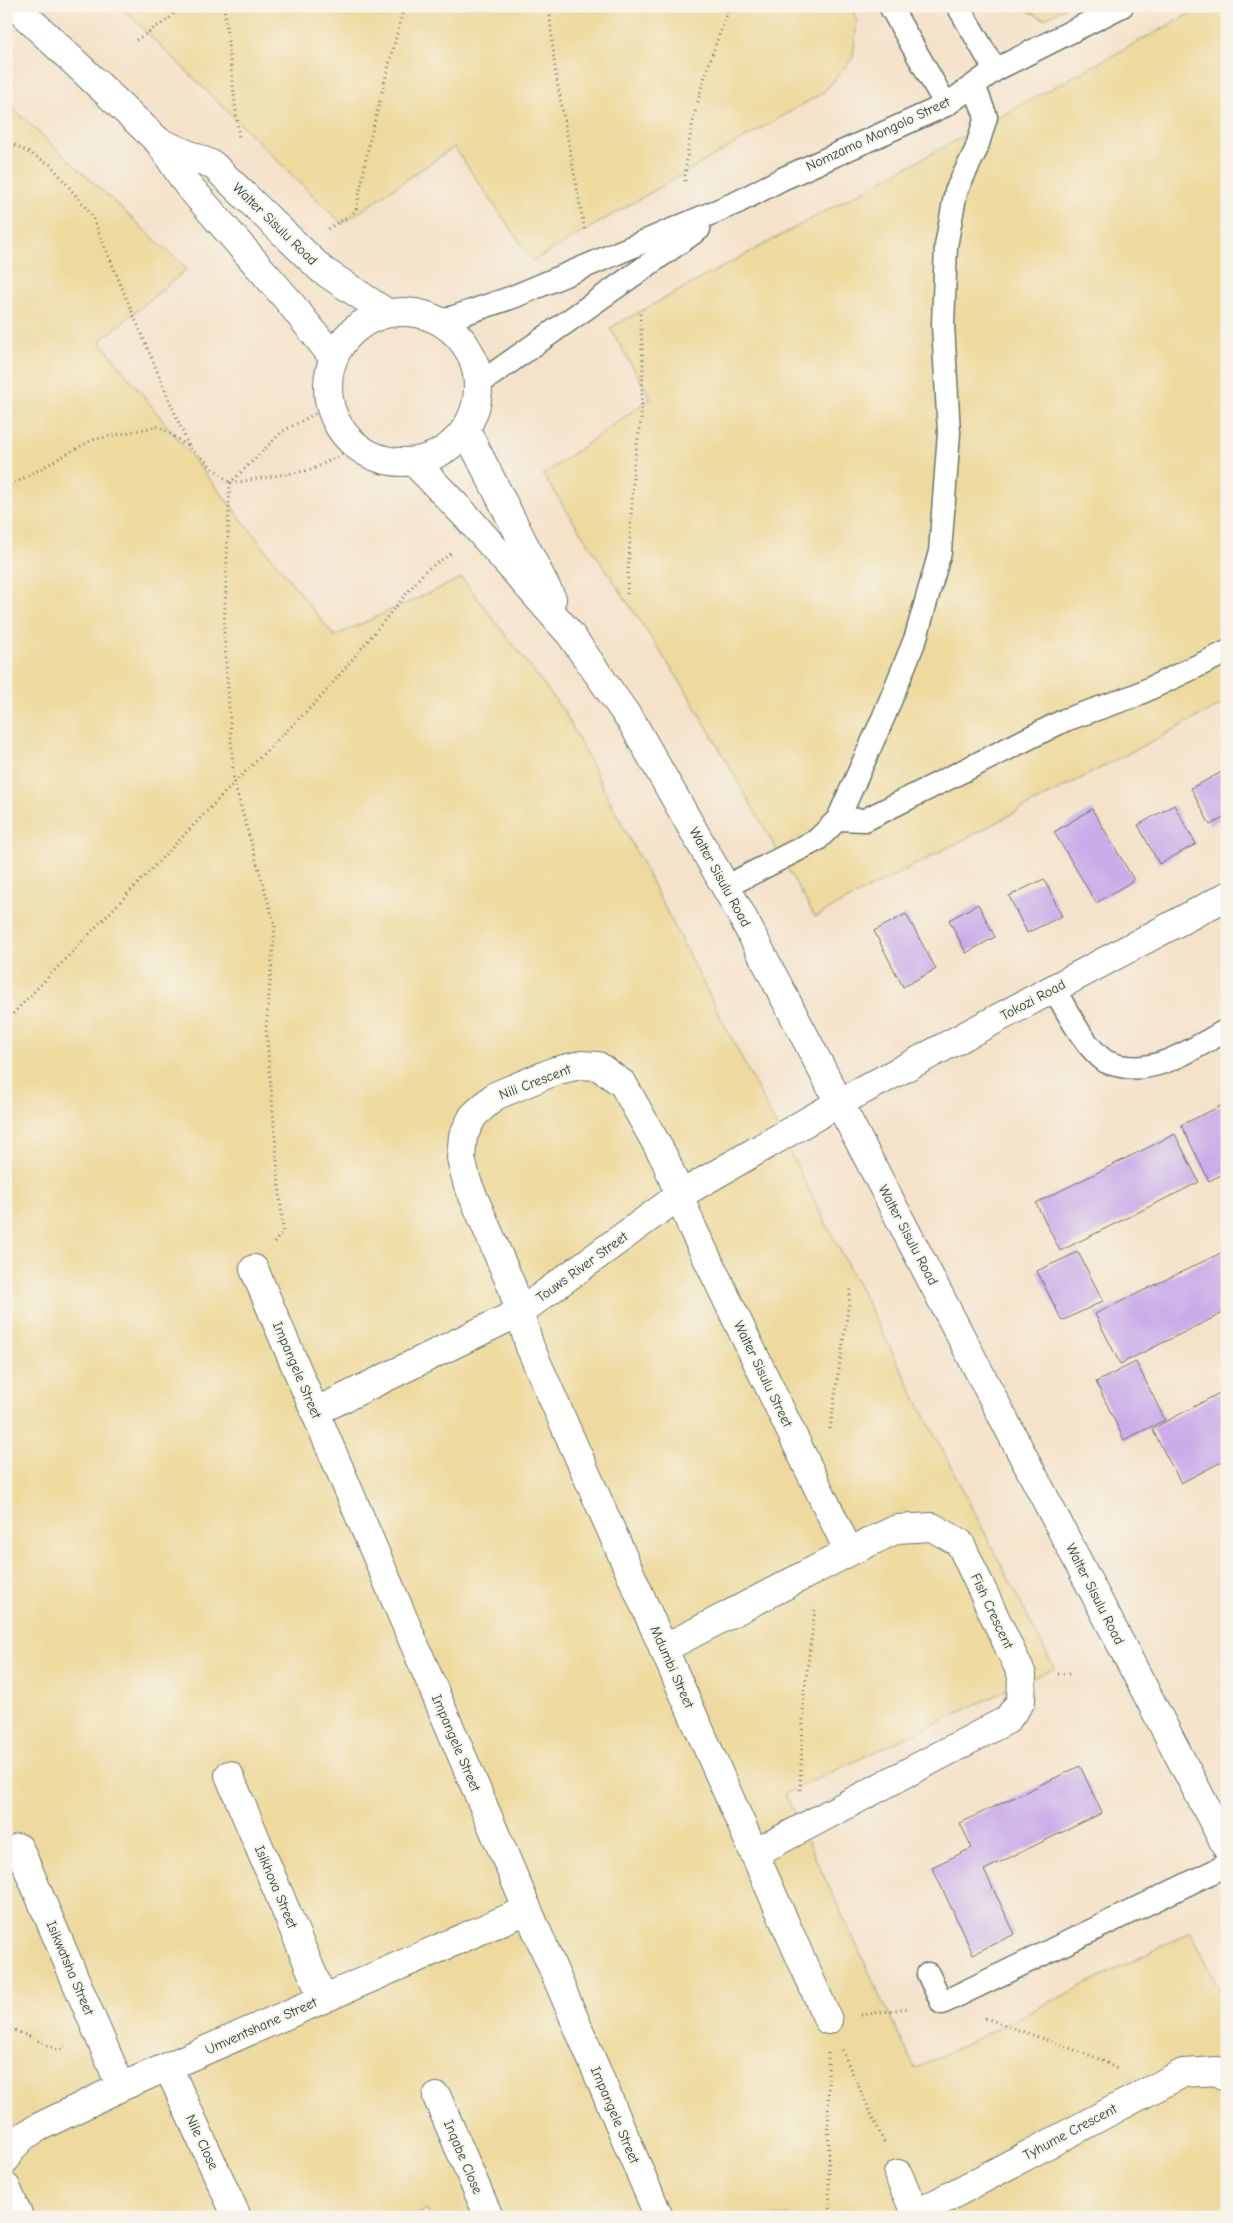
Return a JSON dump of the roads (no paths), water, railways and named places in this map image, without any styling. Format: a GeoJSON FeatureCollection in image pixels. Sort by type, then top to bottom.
{"type":"FeatureCollection","features":[{"type":"Feature","properties":{"kind":"street","name":"Walter Sisulu Road"},"geometry":{"type":"LineString","coordinates":[[15,6],[159,142],[187,184],[288,299],[333,357]]}},
{"type":"Feature","properties":{"kind":"street","name":"Walter Sisulu Road"},"geometry":{"type":"LineString","coordinates":[[159,142],[213,165],[322,270],[387,313]]}},
{"type":"Feature","properties":{"kind":"street"},"geometry":{"type":"LineString","coordinates":[[387,313],[415,313],[442,321],[461,337],[474,359],[480,383],[476,408],[466,430],[448,448],[426,460],[402,463],[378,458],[356,447],[339,428],[330,406],[328,381],[333,357],[346,337],[364,322],[387,313]]}},
{"type":"Feature","properties":{"kind":"street","name":"Walter Sisulu Road"},"geometry":{"type":"LineString","coordinates":[[466,430],[570,634]]}},
{"type":"Feature","properties":{"kind":"street","name":"Walter Sisulu Road"},"geometry":{"type":"LineString","coordinates":[[414,462],[467,517],[570,634],[633,724],[726,886],[1227,1848]]}},
{"type":"Feature","properties":{"kind":"street","name":"Tokozi Road"},"geometry":{"type":"LineString","coordinates":[[839,1103],[1227,896]]}},
{"type":"Feature","properties":{"kind":"street","name":"Nili Crescent"},"geometry":{"type":"LineString","coordinates":[[520,1312],[512,1287],[467,1182],[461,1158],[462,1136],[473,1116],[495,1096],[555,1071],[580,1065],[598,1066],[623,1084],[665,1160],[680,1195]]}},
{"type":"Feature","properties":{"kind":"street","name":"Touws River Street"},"geometry":{"type":"LineString","coordinates":[[315,1412],[520,1312],[680,1195],[839,1103]]}},
{"type":"Feature","properties":{"kind":"street","name":"Walter Sisulu Street"},"geometry":{"type":"LineString","coordinates":[[680,1195],[695,1234],[849,1552]]}},
{"type":"Feature","properties":{"kind":"street","name":"Impangele Street"},"geometry":{"type":"LineString","coordinates":[[254,1269],[659,2217]]}},
{"type":"Feature","properties":{"kind":"street","name":"Mdumbi Street"},"geometry":{"type":"LineString","coordinates":[[520,1312],[530,1347],[828,2020]]}},
{"type":"Feature","properties":{"kind":"street","name":"Fish Crescent"},"geometry":{"type":"LineString","coordinates":[[664,1649],[849,1552],[897,1529],[932,1527],[960,1543],[1022,1675],[1021,1701],[1007,1720],[755,1852]]}},
{"type":"Feature","properties":{"kind":"street","name":"Isikhova Street"},"geometry":{"type":"LineString","coordinates":[[229,1775],[323,1999]]}},
{"type":"Feature","properties":{"kind":"street","name":"Isikwatsha Street"},"geometry":{"type":"LineString","coordinates":[[19,1848],[121,2088]]}},
{"type":"Feature","properties":{"kind":"street","name":"Umventshane Street"},"geometry":{"type":"LineString","coordinates":[[6,2159],[13,2147],[31,2132],[121,2088],[528,1910]]}},
{"type":"Feature","properties":{"kind":"street","name":"Nile Close"},"geometry":{"type":"LineString","coordinates":[[168,2067],[237,2217]]}},
{"type":"Feature","properties":{"kind":"street","name":"Tyhume Crescent"},"geometry":{"type":"LineString","coordinates":[[898,2174],[917,2215],[1183,2073],[1218,2071],[1227,2078]]}},
{"type":"Feature","properties":{"kind":"street","name":"Inqabe Close"},"geometry":{"type":"LineString","coordinates":[[437,2098],[489,2217]]}},
{"type":"Feature","properties":{"kind":"street"},"geometry":{"type":"LineString","coordinates":[[6,2187],[20,2217]]}},
{"type":"Feature","properties":{"kind":"lane"},"geometry":{"type":"LineString","coordinates":[[890,6],[946,105]]}},
{"type":"Feature","properties":{"kind":"lane"},"geometry":{"type":"LineString","coordinates":[[958,6],[995,70]]}},
{"type":"Feature","properties":{"kind":"lane","name":"Nomzamo Mongolo Street"},"geometry":{"type":"LineString","coordinates":[[442,321],[522,294],[738,202],[782,178],[946,105],[995,70],[1122,6]]}},
{"type":"Feature","properties":{"kind":"lane"},"geometry":{"type":"LineString","coordinates":[[726,886],[817,840],[838,820],[884,716],[916,637],[940,552],[949,433],[942,325],[946,246],[956,191],[976,150],[986,117],[974,84]]}},
{"type":"Feature","properties":{"kind":"lane","name":"Nomzamo Mongolo Street"},"geometry":{"type":"LineString","coordinates":[[480,383],[537,340],[738,202]]}},
{"type":"Feature","properties":{"kind":"lane"},"geometry":{"type":"LineString","coordinates":[[838,820],[865,820],[1065,720],[1134,696],[1227,652]]}},
{"type":"Feature","properties":{"kind":"lane"},"geometry":{"type":"LineString","coordinates":[[1054,989],[1082,1035],[1106,1062],[1127,1068],[1149,1068],[1170,1060],[1227,1030]]}},
{"type":"Feature","properties":{"kind":"lane"},"geometry":{"type":"LineString","coordinates":[[928,1974],[942,2003],[1227,1865]]}}]}
